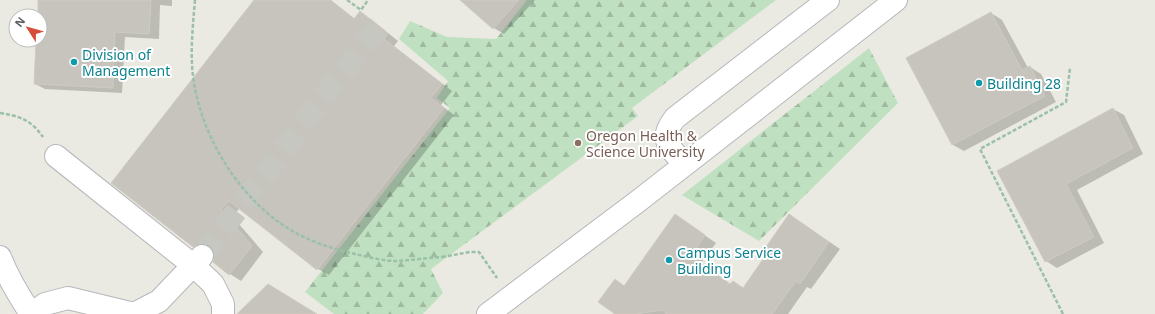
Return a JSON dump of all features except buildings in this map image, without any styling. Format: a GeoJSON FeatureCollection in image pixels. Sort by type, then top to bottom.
{"type":"FeatureCollection","features":[{"type":"Feature","properties":{"kind":"street"},"geometry":{"type":"LineString","coordinates":[[684,164],[667,143],[666,135],[668,127],[675,118],[828,0]]}},
{"type":"Feature","properties":{"kind":"street"},"geometry":{"type":"LineString","coordinates":[[488,314],[637,202],[890,2]]}},
{"type":"Feature","properties":{"kind":"street"},"geometry":{"type":"LineString","coordinates":[[56,156],[198,260],[223,304],[223,314]]}},
{"type":"Feature","properties":{"kind":"street"},"geometry":{"type":"LineString","coordinates":[[0,257],[16,292],[31,314],[45,304],[68,298],[134,314],[159,301],[198,260]]}},
{"type":"Feature","properties":{"kind":"path"},"geometry":{"type":"LineString","coordinates":[[195,0],[192,56],[193,75],[205,124],[221,156],[238,182],[259,205],[280,223],[303,236],[333,249],[367,257],[396,261],[479,252],[497,278]]}},
{"type":"Feature","properties":{"kind":"path"},"geometry":{"type":"LineString","coordinates":[[347,0],[360,10],[368,0]]}},
{"type":"Feature","properties":{"kind":"path"},"geometry":{"type":"LineString","coordinates":[[1063,314],[980,149],[1066,102],[1070,68]]}},
{"type":"Feature","properties":{"kind":"path"},"geometry":{"type":"LineString","coordinates":[[0,113],[17,116],[36,128],[56,156]]}},
{"type":"Feature","properties":{"kind":"green space"},"geometry":{"type":"Polygon","coordinates":[[[527,0],[776,0],[632,108],[638,116],[431,269],[443,293],[423,314],[334,314],[305,292],[450,108],[437,98],[448,81],[399,39],[410,21],[447,37],[496,39],[527,0]]]}},
{"type":"Feature","properties":{"kind":"green space"},"geometry":{"type":"Polygon","coordinates":[[[869,48],[898,103],[759,241],[682,195],[869,48]]]}},
{"type":"Feature","properties":{"kind":"tunnel"},"geometry":{"type":"LineString","coordinates":[[203,255],[378,26]]}},
{"type":"Feature","properties":{"kind":"place","name":"Division of Management"},"geometry":{"type":"Point","coordinates":[74,62]}},
{"type":"Feature","properties":{"kind":"place","name":"Building 28"},"geometry":{"type":"Point","coordinates":[979,83]}},
{"type":"Feature","properties":{"kind":"place","name":"Oregon Health & Science University"},"geometry":{"type":"Point","coordinates":[578,143]}},
{"type":"Feature","properties":{"kind":"place","name":"Campus Service Building"},"geometry":{"type":"Point","coordinates":[669,260]}}]}
